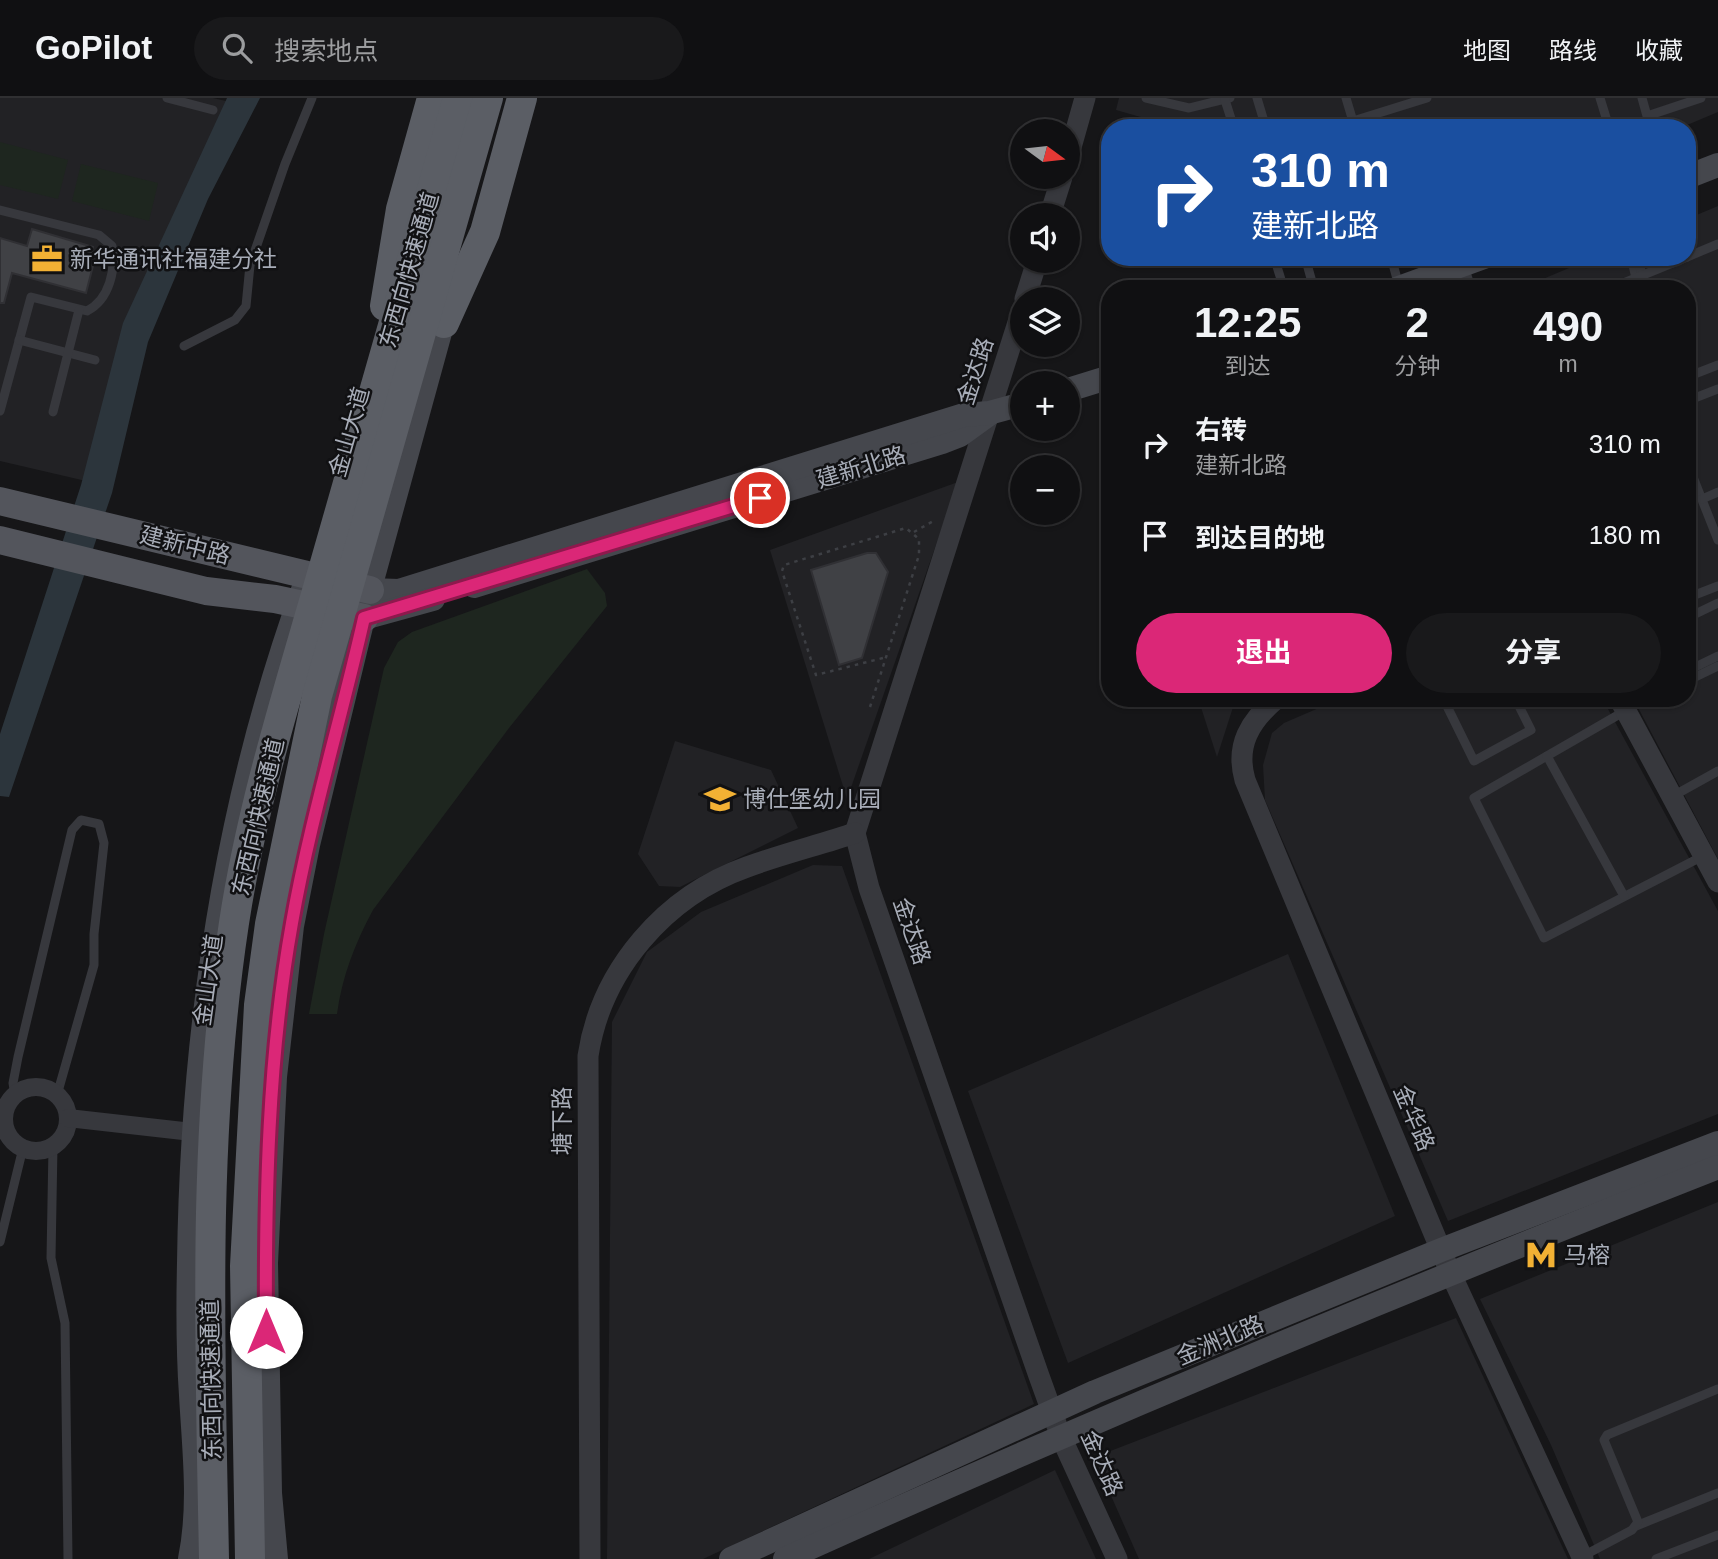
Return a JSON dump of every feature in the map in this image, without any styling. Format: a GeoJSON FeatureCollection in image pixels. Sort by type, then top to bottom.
{"type":"FeatureCollection","features":[{"type":"Feature","properties":{"kind":"highway"},"geometry":{"type":"LineString","coordinates":[[385,306],[401,209],[432,98]]}},
{"type":"Feature","properties":{"kind":"highway","name":"东西向快速通道"},"geometry":{"type":"LineString","coordinates":[[214,1559],[209,1268],[217,1073],[234,920],[250,834],[456,98]]}},
{"type":"Feature","properties":{"kind":"highway","name":"东西向快速通道"},"geometry":{"type":"LineString","coordinates":[[250,1559],[244,1266],[255,1064],[270,924],[284,841],[317,696],[488,98]]}},
{"type":"Feature","properties":{"kind":"highway"},"geometry":{"type":"LineString","coordinates":[[444,323],[485,232],[522,98]]}},
{"type":"Feature","properties":{"kind":"main road","name":"金山大道"},"geometry":{"type":"LineString","coordinates":[[190,1559],[197,1499],[189,1305],[192,1132],[204,1001],[233,830],[278,656],[308,575],[385,306],[420,213],[456,98]]}},
{"type":"Feature","properties":{"kind":"main road"},"geometry":{"type":"LineString","coordinates":[[276,1559],[270,1493],[266,1263],[281,1009],[292,926],[308,845],[370,590],[444,323],[465,225],[501,98]]}},
{"type":"Feature","properties":{"kind":"main road"},"geometry":{"type":"LineString","coordinates":[[1696,174],[1718,165]]}},
{"type":"Feature","properties":{"kind":"main road"},"geometry":{"type":"LineString","coordinates":[[1080,386],[1101,380]]}},
{"type":"Feature","properties":{"kind":"main road","name":"建新北路"},"geometry":{"type":"LineString","coordinates":[[370,590],[399,591],[964,415],[989,413],[1010,407]]}},
{"type":"Feature","properties":{"kind":"main road","name":"建新北路"},"geometry":{"type":"LineString","coordinates":[[364,618],[942,442],[960,435],[989,413]]}},
{"type":"Feature","properties":{"kind":"main road","name":"建新中路"},"geometry":{"type":"LineString","coordinates":[[0,501],[370,590]]}},
{"type":"Feature","properties":{"kind":"main road","name":"建新中路"},"geometry":{"type":"LineString","coordinates":[[0,540],[206,591],[298,604],[364,618]]}},
{"type":"Feature","properties":{"kind":"main road","name":"金洲北路"},"geometry":{"type":"LineString","coordinates":[[785,1559],[1061,1437],[1445,1261],[1718,1143]]}},
{"type":"Feature","properties":{"kind":"main road","name":"金洲北路"},"geometry":{"type":"LineString","coordinates":[[731,1559],[1052,1411],[1445,1261],[1718,1167]]}},
{"type":"Feature","properties":{"kind":"main road"},"geometry":{"type":"LineString","coordinates":[[197,1499],[270,1493]]}},
{"type":"Feature","properties":{"kind":"street"},"geometry":{"type":"LineString","coordinates":[[1079,119],[1085,98]]}},
{"type":"Feature","properties":{"kind":"street","name":"金达路"},"geometry":{"type":"LineString","coordinates":[[1010,347],[855,833],[869,888],[1061,1437],[1116,1559]]}},
{"type":"Feature","properties":{"kind":"street","name":"金华路"},"geometry":{"type":"LineString","coordinates":[[1268,707],[1245,736],[1240,751],[1245,780],[1445,1261],[1583,1558]]}},
{"type":"Feature","properties":{"kind":"street"},"geometry":{"type":"LineString","coordinates":[[1624,707],[1718,882]]}},
{"type":"Feature","properties":{"kind":"street","name":"塘下路"},"geometry":{"type":"LineString","coordinates":[[590,1559],[588,1056],[596,1020],[615,977],[628,957],[674,907],[745,867],[855,833]]}},
{"type":"Feature","properties":{"kind":"street"},"geometry":{"type":"LineString","coordinates":[[36,1087],[57,1094],[66,1108],[68,1118],[67,1129],[53,1146],[43,1150],[23,1148],[12,1140],[2,1119],[15,1095],[36,1087]]}},
{"type":"Feature","properties":{"kind":"street"},"geometry":{"type":"LineString","coordinates":[[68,1118],[192,1132]]}},
{"type":"Feature","properties":{"kind":"lane"},"geometry":{"type":"LineString","coordinates":[[167,98],[213,110]]}},
{"type":"Feature","properties":{"kind":"lane"},"geometry":{"type":"LineString","coordinates":[[184,346],[235,320],[246,306],[250,265],[285,164],[312,98]]}},
{"type":"Feature","properties":{"kind":"lane"},"geometry":{"type":"LineString","coordinates":[[1146,98],[1189,108],[1228,99],[1232,119]]}},
{"type":"Feature","properties":{"kind":"lane"},"geometry":{"type":"LineString","coordinates":[[1257,98],[1263,119]]}},
{"type":"Feature","properties":{"kind":"lane"},"geometry":{"type":"LineString","coordinates":[[1346,98],[1352,119]]}},
{"type":"Feature","properties":{"kind":"lane"},"geometry":{"type":"LineString","coordinates":[[1368,119],[1427,98]]}},
{"type":"Feature","properties":{"kind":"lane"},"geometry":{"type":"LineString","coordinates":[[1600,98],[1606,119]]}},
{"type":"Feature","properties":{"kind":"lane"},"geometry":{"type":"LineString","coordinates":[[1642,98],[1647,116],[1701,98]]}},
{"type":"Feature","properties":{"kind":"lane"},"geometry":{"type":"LineString","coordinates":[[0,210],[107,239],[113,254],[111,281],[94,307],[79,310],[31,297],[0,411]]}},
{"type":"Feature","properties":{"kind":"lane"},"geometry":{"type":"LineString","coordinates":[[1696,253],[1718,244]]}},
{"type":"Feature","properties":{"kind":"lane"},"geometry":{"type":"LineString","coordinates":[[1635,266],[1639,277]]}},
{"type":"Feature","properties":{"kind":"lane"},"geometry":{"type":"LineString","coordinates":[[1638,266],[1639,277]]}},
{"type":"Feature","properties":{"kind":"lane"},"geometry":{"type":"LineString","coordinates":[[1632,280],[1665,266]]}},
{"type":"Feature","properties":{"kind":"lane"},"geometry":{"type":"LineString","coordinates":[[53,412],[79,310]]}},
{"type":"Feature","properties":{"kind":"lane"},"geometry":{"type":"LineString","coordinates":[[19,340],[94,360]]}},
{"type":"Feature","properties":{"kind":"lane"},"geometry":{"type":"LineString","coordinates":[[1696,374],[1718,365]]}},
{"type":"Feature","properties":{"kind":"lane"},"geometry":{"type":"LineString","coordinates":[[1696,398],[1718,389]]}},
{"type":"Feature","properties":{"kind":"lane"},"geometry":{"type":"LineString","coordinates":[[1696,489],[1718,540]]}},
{"type":"Feature","properties":{"kind":"lane"},"geometry":{"type":"LineString","coordinates":[[1702,499],[1718,492]]}},
{"type":"Feature","properties":{"kind":"lane"},"geometry":{"type":"LineString","coordinates":[[1696,595],[1718,586]]}},
{"type":"Feature","properties":{"kind":"lane"},"geometry":{"type":"LineString","coordinates":[[1696,614],[1718,603]]}},
{"type":"Feature","properties":{"kind":"lane"},"geometry":{"type":"LineString","coordinates":[[1696,667],[1718,656]]}},
{"type":"Feature","properties":{"kind":"lane"},"geometry":{"type":"LineString","coordinates":[[1696,677],[1718,666]]}},
{"type":"Feature","properties":{"kind":"lane"},"geometry":{"type":"LineString","coordinates":[[1447,707],[1474,761],[1531,730],[1520,707]]}},
{"type":"Feature","properties":{"kind":"lane"},"geometry":{"type":"LineString","coordinates":[[1618,707],[1547,756],[1474,798],[1544,938],[1703,856]]}},
{"type":"Feature","properties":{"kind":"lane"},"geometry":{"type":"LineString","coordinates":[[1547,756],[1624,896]]}},
{"type":"Feature","properties":{"kind":"lane"},"geometry":{"type":"LineString","coordinates":[[1672,796],[1718,771]]}},
{"type":"Feature","properties":{"kind":"lane"},"geometry":{"type":"LineString","coordinates":[[15,1095],[13,1083],[18,1057],[72,830],[81,820],[99,824],[104,843],[94,934],[94,965],[57,1094]]}},
{"type":"Feature","properties":{"kind":"lane"},"geometry":{"type":"LineString","coordinates":[[53,1146],[51,1258],[65,1323],[68,1559]]}},
{"type":"Feature","properties":{"kind":"lane"},"geometry":{"type":"LineString","coordinates":[[0,1242],[23,1148]]}},
{"type":"Feature","properties":{"kind":"lane"},"geometry":{"type":"LineString","coordinates":[[1636,1526],[1638,1517],[1604,1440],[1606,1435],[1718,1389]]}},
{"type":"Feature","properties":{"kind":"lane"},"geometry":{"type":"LineString","coordinates":[[1583,1558],[1636,1526],[1718,1493]]}},
{"type":"Feature","properties":{"kind":"lane"},"geometry":{"type":"LineString","coordinates":[[1656,1559],[1717,1538]]}},
{"type":"Feature","properties":{"kind":"path"},"geometry":{"type":"LineString","coordinates":[[914,532],[932,519],[954,524]]}},
{"type":"Feature","properties":{"kind":"path"},"geometry":{"type":"LineString","coordinates":[[870,707],[887,657],[922,544],[914,532],[906,528],[783,565],[782,571],[816,675],[887,657]]}},
{"type":"Feature","properties":{"kind":"shaded area","name":"新华通讯社福建分社"},"geometry":{"type":"Polygon","coordinates":[[[0,98],[213,98],[230,102],[86,481],[0,461],[0,98]]]}},
{"type":"Feature","properties":{"kind":"shaded area"},"geometry":{"type":"Polygon","coordinates":[[[227,98],[260,98],[208,199],[148,342],[112,493],[9,797],[0,796],[0,734],[81,485],[123,323],[227,98]]]}},
{"type":"Feature","properties":{"kind":"shaded area"},"geometry":{"type":"Polygon","coordinates":[[[1119,98],[1718,98],[1718,112],[1696,121],[1696,119],[1148,119],[1116,110],[1119,98]]]}},
{"type":"Feature","properties":{"kind":"shaded area"},"geometry":{"type":"Polygon","coordinates":[[[0,142],[68,160],[58,199],[0,185],[0,142]]]}},
{"type":"Feature","properties":{"kind":"shaded area"},"geometry":{"type":"Polygon","coordinates":[[[81,164],[158,183],[149,221],[72,201],[81,164]]]}},
{"type":"Feature","properties":{"kind":"shaded area"},"geometry":{"type":"Polygon","coordinates":[[[1718,206],[1718,859],[1638,707],[1696,707],[1696,280],[1540,280],[1574,266],[1696,266],[1696,215],[1718,206]]]}},
{"type":"Feature","properties":{"kind":"shaded area"},"geometry":{"type":"Polygon","coordinates":[[[958,482],[847,799],[770,550],[958,482]]]}},
{"type":"Feature","properties":{"kind":"shaded area"},"geometry":{"type":"Polygon","coordinates":[[[587,569],[605,593],[607,606],[509,728],[373,910],[350,960],[337,1014],[309,1014],[324,934],[384,668],[398,642],[412,632],[587,569]]]}},
{"type":"Feature","properties":{"kind":"shaded area"},"geometry":{"type":"Polygon","coordinates":[[[1201,707],[1233,707],[1217,757],[1201,707]]]}},
{"type":"Feature","properties":{"kind":"shaded area"},"geometry":{"type":"Polygon","coordinates":[[[1321,707],[1607,707],[1718,911],[1718,1114],[1448,1221],[1265,800],[1263,765],[1272,733],[1284,723],[1321,707]]]}},
{"type":"Feature","properties":{"kind":"shaded area","name":"博仕堡幼儿园"},"geometry":{"type":"Polygon","coordinates":[[[675,741],[771,770],[798,828],[680,887],[659,886],[638,854],[675,741]]]}},
{"type":"Feature","properties":{"kind":"shaded area"},"geometry":{"type":"Polygon","coordinates":[[[813,865],[842,866],[1034,1404],[703,1559],[607,1559],[612,1022],[647,952],[701,912],[813,865]]]}},
{"type":"Feature","properties":{"kind":"shaded area"},"geometry":{"type":"Polygon","coordinates":[[[1288,954],[1395,1216],[1068,1363],[968,1091],[1288,954]]]}},
{"type":"Feature","properties":{"kind":"shaded area"},"geometry":{"type":"Polygon","coordinates":[[[1718,1202],[1718,1559],[1600,1559],[1551,1445],[1480,1299],[1718,1202]]]}},
{"type":"Feature","properties":{"kind":"shaded area"},"geometry":{"type":"Polygon","coordinates":[[[1456,1318],[1568,1559],[1139,1559],[1097,1464],[1100,1455],[1456,1318]]]}},
{"type":"Feature","properties":{"kind":"shaded area"},"geometry":{"type":"Polygon","coordinates":[[[1055,1470],[1096,1559],[869,1559],[1055,1470]]]}},
{"type":"Feature","properties":{"kind":"building"},"geometry":{"type":"Polygon","coordinates":[[[32,229],[93,247],[89,261],[94,262],[86,293],[12,273],[4,303],[0,303],[0,238],[27,246],[32,229]]]}},
{"type":"Feature","properties":{"kind":"building"},"geometry":{"type":"Polygon","coordinates":[[[867,553],[876,553],[888,572],[862,658],[839,665],[811,570],[867,553]]]}},
{"type":"Feature","properties":{"kind":"place","name":"新华通讯社福建分社"},"geometry":{"type":"Point","coordinates":[47,259]}},
{"type":"Feature","properties":{"kind":"place","name":"博仕堡幼儿园"},"geometry":{"type":"Point","coordinates":[720,799]}},
{"type":"Feature","properties":{"kind":"place","name":"马榕"},"geometry":{"type":"Point","coordinates":[1541,1255]}},
{"type":"Feature","properties":{"kind":"route"},"geometry":{"type":"LineString","coordinates":[[266,1332],[266,1263],[275,1077],[292,926],[308,845],[364,618],[760,498]]}}]}
